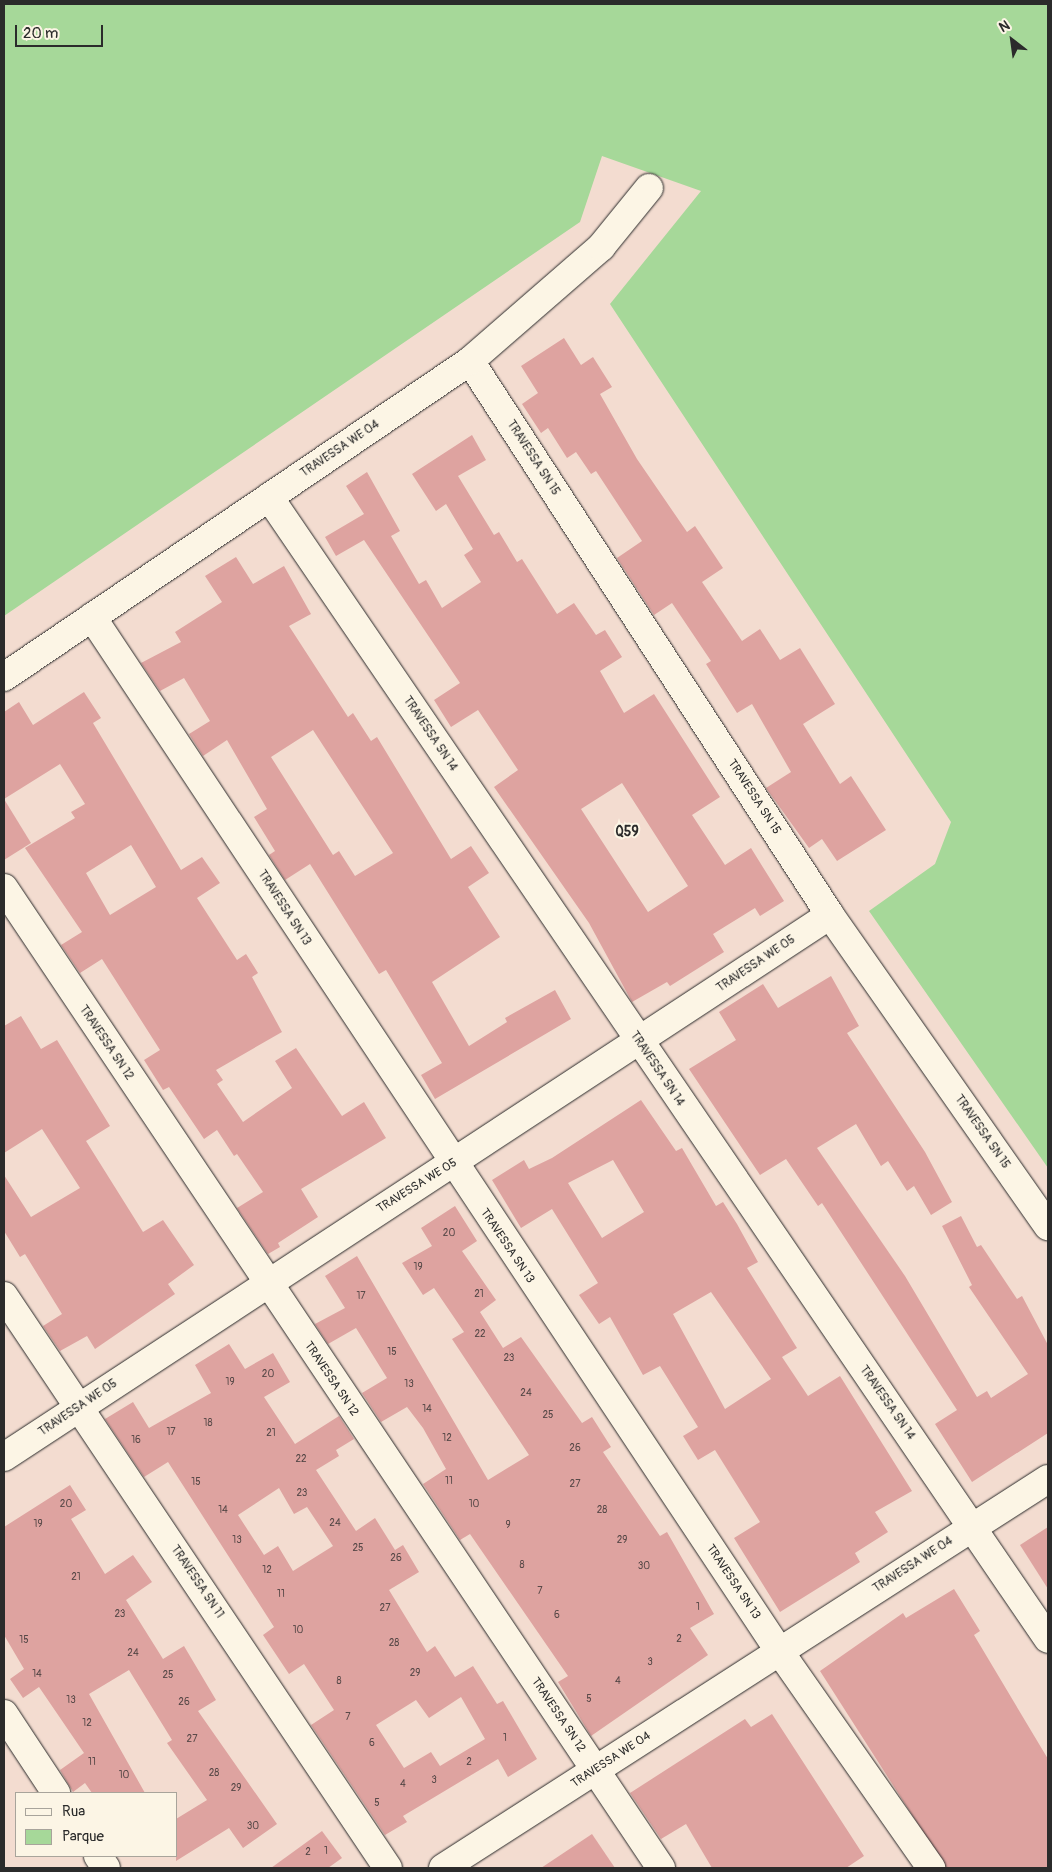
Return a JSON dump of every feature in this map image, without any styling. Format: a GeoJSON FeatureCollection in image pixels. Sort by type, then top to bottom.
{"type":"FeatureCollection","features":[{"type":"Feature","properties":{"kind":"street","name":"TRAVESSA WE 04"},"geometry":{"type":"LineString","coordinates":[[4,677],[470,361],[601,247],[649,188]]}},
{"type":"Feature","properties":{"kind":"street","name":"TRAVESSA SN 15"},"geometry":{"type":"LineString","coordinates":[[470,361],[830,915],[1048,1226]]}},
{"type":"Feature","properties":{"kind":"street","name":"TRAVESSA SN 14"},"geometry":{"type":"LineString","coordinates":[[269,497],[638,1043],[1048,1639]]}},
{"type":"Feature","properties":{"kind":"street","name":"TRAVESSA SN 13"},"geometry":{"type":"LineString","coordinates":[[92,617],[453,1164],[780,1652],[931,1868]]}},
{"type":"Feature","properties":{"kind":"street","name":"TRAVESSA SN 12"},"geometry":{"type":"LineString","coordinates":[[4,888],[265,1282],[661,1868]]}},
{"type":"Feature","properties":{"kind":"street","name":"TRAVESSA WE 05"},"geometry":{"type":"LineString","coordinates":[[4,1457],[265,1282],[453,1164],[830,915]]}},
{"type":"Feature","properties":{"kind":"street","name":"TRAVESSA SN 11"},"geometry":{"type":"LineString","coordinates":[[4,1296],[388,1868]]}},
{"type":"Feature","properties":{"kind":"street","name":"TRAVESSA WE 04"},"geometry":{"type":"LineString","coordinates":[[442,1868],[780,1652],[972,1526],[1048,1479]]}},
{"type":"Feature","properties":{"kind":"street"},"geometry":{"type":"LineString","coordinates":[[4,1714],[55,1792]]}},
{"type":"Feature","properties":{"kind":"street"},"geometry":{"type":"LineString","coordinates":[[99,1857],[106,1868]]}},
{"type":"Feature","properties":{"kind":"green space"},"geometry":{"type":"Polygon","coordinates":[[[4,4],[1048,4],[1048,1168],[869,911],[935,864],[951,822],[610,304],[701,191],[602,156],[580,222],[4,616],[4,4]]]}},
{"type":"Feature","properties":{"kind":"building"},"geometry":{"type":"Polygon","coordinates":[[[564,338],[581,365],[593,357],[612,387],[600,394],[637,459],[687,532],[695,526],[723,568],[702,582],[742,641],[760,629],[780,660],[800,648],[835,704],[803,724],[840,784],[851,776],[886,830],[837,861],[822,839],[809,848],[766,788],[791,772],[752,704],[737,713],[706,664],[711,661],[672,603],[654,615],[617,558],[642,541],[596,471],[591,474],[576,452],[567,458],[548,428],[541,433],[522,404],[538,393],[521,366],[564,338]]]}},
{"type":"Feature","properties":{"kind":"building"},"geometry":{"type":"Polygon","coordinates":[[[472,435],[486,460],[458,476],[494,535],[499,532],[517,562],[522,559],[557,614],[574,603],[596,635],[605,630],[622,657],[600,671],[624,713],[654,694],[720,797],[692,815],[725,865],[751,848],[784,901],[760,916],[755,908],[713,934],[724,952],[670,986],[667,982],[632,1002],[589,923],[494,787],[518,770],[478,710],[451,727],[434,700],[460,683],[364,540],[336,556],[325,537],[364,514],[346,486],[367,472],[400,531],[391,536],[419,584],[426,580],[442,608],[481,582],[464,555],[473,549],[446,504],[436,511],[412,474],[472,435]],[[622,783],[581,809],[648,912],[688,886],[622,783]]]}},
{"type":"Feature","properties":{"kind":"building"},"geometry":{"type":"Polygon","coordinates":[[[236,557],[253,584],[284,566],[311,614],[289,626],[348,717],[353,713],[371,741],[377,737],[451,859],[471,846],[489,873],[468,887],[500,937],[432,982],[469,1046],[507,1022],[505,1018],[555,990],[571,1019],[435,1099],[421,1075],[442,1063],[386,970],[379,974],[310,864],[285,880],[269,855],[275,851],[254,817],[267,809],[227,740],[203,756],[189,734],[210,721],[184,678],[160,691],[141,663],[181,642],[175,632],[222,602],[205,576],[236,557]],[[313,730],[271,757],[333,855],[339,851],[355,876],[393,853],[313,730]]]}},
{"type":"Feature","properties":{"kind":"building"},"geometry":{"type":"Polygon","coordinates":[[[84,692],[101,718],[93,723],[181,870],[202,857],[220,883],[197,898],[237,960],[246,954],[258,973],[252,977],[282,1032],[216,1070],[223,1080],[217,1084],[243,1122],[292,1088],[275,1061],[296,1048],[342,1116],[364,1102],[386,1138],[301,1189],[318,1217],[278,1243],[280,1247],[268,1254],[237,1208],[263,1192],[237,1154],[234,1156],[217,1130],[204,1139],[169,1087],[163,1090],[144,1060],[160,1050],[102,959],[80,973],[61,945],[82,932],[25,848],[75,818],[71,812],[85,804],[60,764],[4,799],[4,712],[19,702],[33,725],[84,692]],[[131,845],[86,873],[110,915],[156,887],[131,845]]]}},
{"type":"Feature","properties":{"kind":"building"},"geometry":{"type":"Polygon","coordinates":[[[4,799],[31,843],[4,860],[4,799]]]}},
{"type":"Feature","properties":{"kind":"building"},"geometry":{"type":"Polygon","coordinates":[[[831,976],[859,1026],[847,1033],[925,1152],[952,1202],[931,1215],[914,1186],[907,1191],[888,1161],[881,1166],[856,1124],[817,1148],[905,1276],[977,1397],[987,1391],[991,1398],[1028,1374],[969,1287],[972,1285],[942,1226],[961,1216],[977,1247],[981,1245],[1017,1299],[1022,1296],[1048,1345],[1048,1433],[972,1482],[935,1424],[957,1410],[822,1203],[818,1206],[786,1159],[760,1175],[689,1069],[736,1040],[719,1012],[763,984],[778,1008],[831,976]]]}},
{"type":"Feature","properties":{"kind":"building"},"geometry":{"type":"Polygon","coordinates":[[[21,1016],[41,1049],[57,1040],[110,1126],[86,1141],[143,1232],[163,1220],[194,1265],[168,1284],[175,1294],[95,1349],[87,1336],[60,1351],[43,1326],[62,1314],[25,1254],[20,1257],[4,1231],[4,1175],[31,1217],[80,1188],[42,1129],[4,1153],[4,1026],[21,1016]]]}},
{"type":"Feature","properties":{"kind":"building"},"geometry":{"type":"Polygon","coordinates":[[[641,1100],[676,1151],[682,1148],[716,1206],[723,1202],[737,1224],[758,1262],[747,1268],[797,1348],[782,1357],[808,1396],[840,1376],[912,1491],[875,1512],[888,1532],[855,1553],[860,1562],[780,1612],[734,1538],[760,1522],[715,1450],[698,1460],[683,1436],[698,1427],[660,1366],[643,1375],[610,1317],[599,1324],[579,1295],[598,1283],[552,1209],[521,1228],[492,1180],[524,1160],[529,1169],[552,1158],[641,1100]],[[613,1160],[568,1183],[602,1238],[644,1212],[613,1160]],[[711,1292],[673,1314],[725,1409],[771,1379],[711,1292]]]}},
{"type":"Feature","properties":{"kind":"building"},"geometry":{"type":"Polygon","coordinates":[[[455,1206],[477,1241],[462,1251],[496,1300],[480,1312],[503,1348],[521,1337],[582,1423],[592,1417],[611,1447],[603,1452],[660,1536],[667,1532],[714,1614],[690,1628],[708,1655],[591,1736],[558,1682],[568,1676],[470,1534],[460,1540],[423,1484],[446,1469],[423,1428],[407,1407],[381,1422],[362,1393],[387,1378],[356,1328],[328,1344],[315,1324],[345,1308],[325,1276],[357,1256],[488,1480],[529,1455],[452,1339],[464,1332],[434,1288],[423,1295],[402,1263],[432,1246],[421,1228],[455,1206]]]}},
{"type":"Feature","properties":{"kind":"building"},"geometry":{"type":"Polygon","coordinates":[[[229,1344],[245,1369],[273,1353],[290,1382],[264,1397],[295,1444],[339,1416],[354,1439],[336,1450],[339,1456],[316,1470],[356,1531],[375,1518],[395,1550],[403,1545],[419,1572],[389,1590],[427,1652],[435,1646],[455,1677],[473,1666],[497,1704],[503,1701],[537,1759],[508,1777],[498,1759],[403,1816],[407,1822],[385,1835],[311,1725],[334,1710],[304,1664],[289,1674],[263,1635],[274,1627],[168,1462],[144,1477],[105,1419],[133,1402],[149,1428],[211,1393],[195,1365],[229,1344]],[[279,1488],[238,1515],[264,1555],[278,1546],[293,1571],[333,1546],[307,1507],[294,1514],[279,1488]],[[461,1697],[429,1718],[416,1700],[376,1725],[404,1768],[431,1752],[440,1766],[485,1739],[461,1697]]]}},
{"type":"Feature","properties":{"kind":"building"},"geometry":{"type":"Polygon","coordinates":[[[70,1485],[86,1510],[71,1519],[105,1574],[133,1555],[152,1582],[126,1600],[163,1659],[184,1646],[216,1700],[198,1711],[277,1824],[243,1848],[229,1828],[176,1861],[176,1857],[178,1857],[178,1818],[207,1800],[167,1743],[172,1740],[129,1670],[89,1694],[144,1792],[91,1792],[85,1783],[73,1792],[60,1770],[84,1753],[39,1687],[23,1698],[10,1679],[24,1669],[4,1635],[4,1527],[70,1485]]]}},
{"type":"Feature","properties":{"kind":"building"},"geometry":{"type":"Polygon","coordinates":[[[1048,1527],[1048,1589],[1020,1545],[1048,1527]]]}},
{"type":"Feature","properties":{"kind":"building"},"geometry":{"type":"Polygon","coordinates":[[[954,1589],[980,1631],[974,1635],[1048,1759],[1048,1868],[946,1868],[820,1671],[903,1613],[906,1618],[954,1589]]]}},
{"type":"Feature","properties":{"kind":"building"},"geometry":{"type":"Polygon","coordinates":[[[772,1714],[864,1856],[846,1868],[712,1868],[686,1824],[661,1839],[630,1793],[745,1719],[751,1727],[772,1714]]]}},
{"type":"Feature","properties":{"kind":"building"},"geometry":{"type":"Polygon","coordinates":[[[322,1831],[342,1858],[328,1868],[271,1868],[322,1831]]]}},
{"type":"Feature","properties":{"kind":"building"},"geometry":{"type":"Polygon","coordinates":[[[592,1834],[615,1868],[541,1868],[592,1834]]]}},
{"type":"Feature","properties":{"kind":"district","name":"Q59"},"geometry":{"type":"Point","coordinates":[627,832]}}]}
